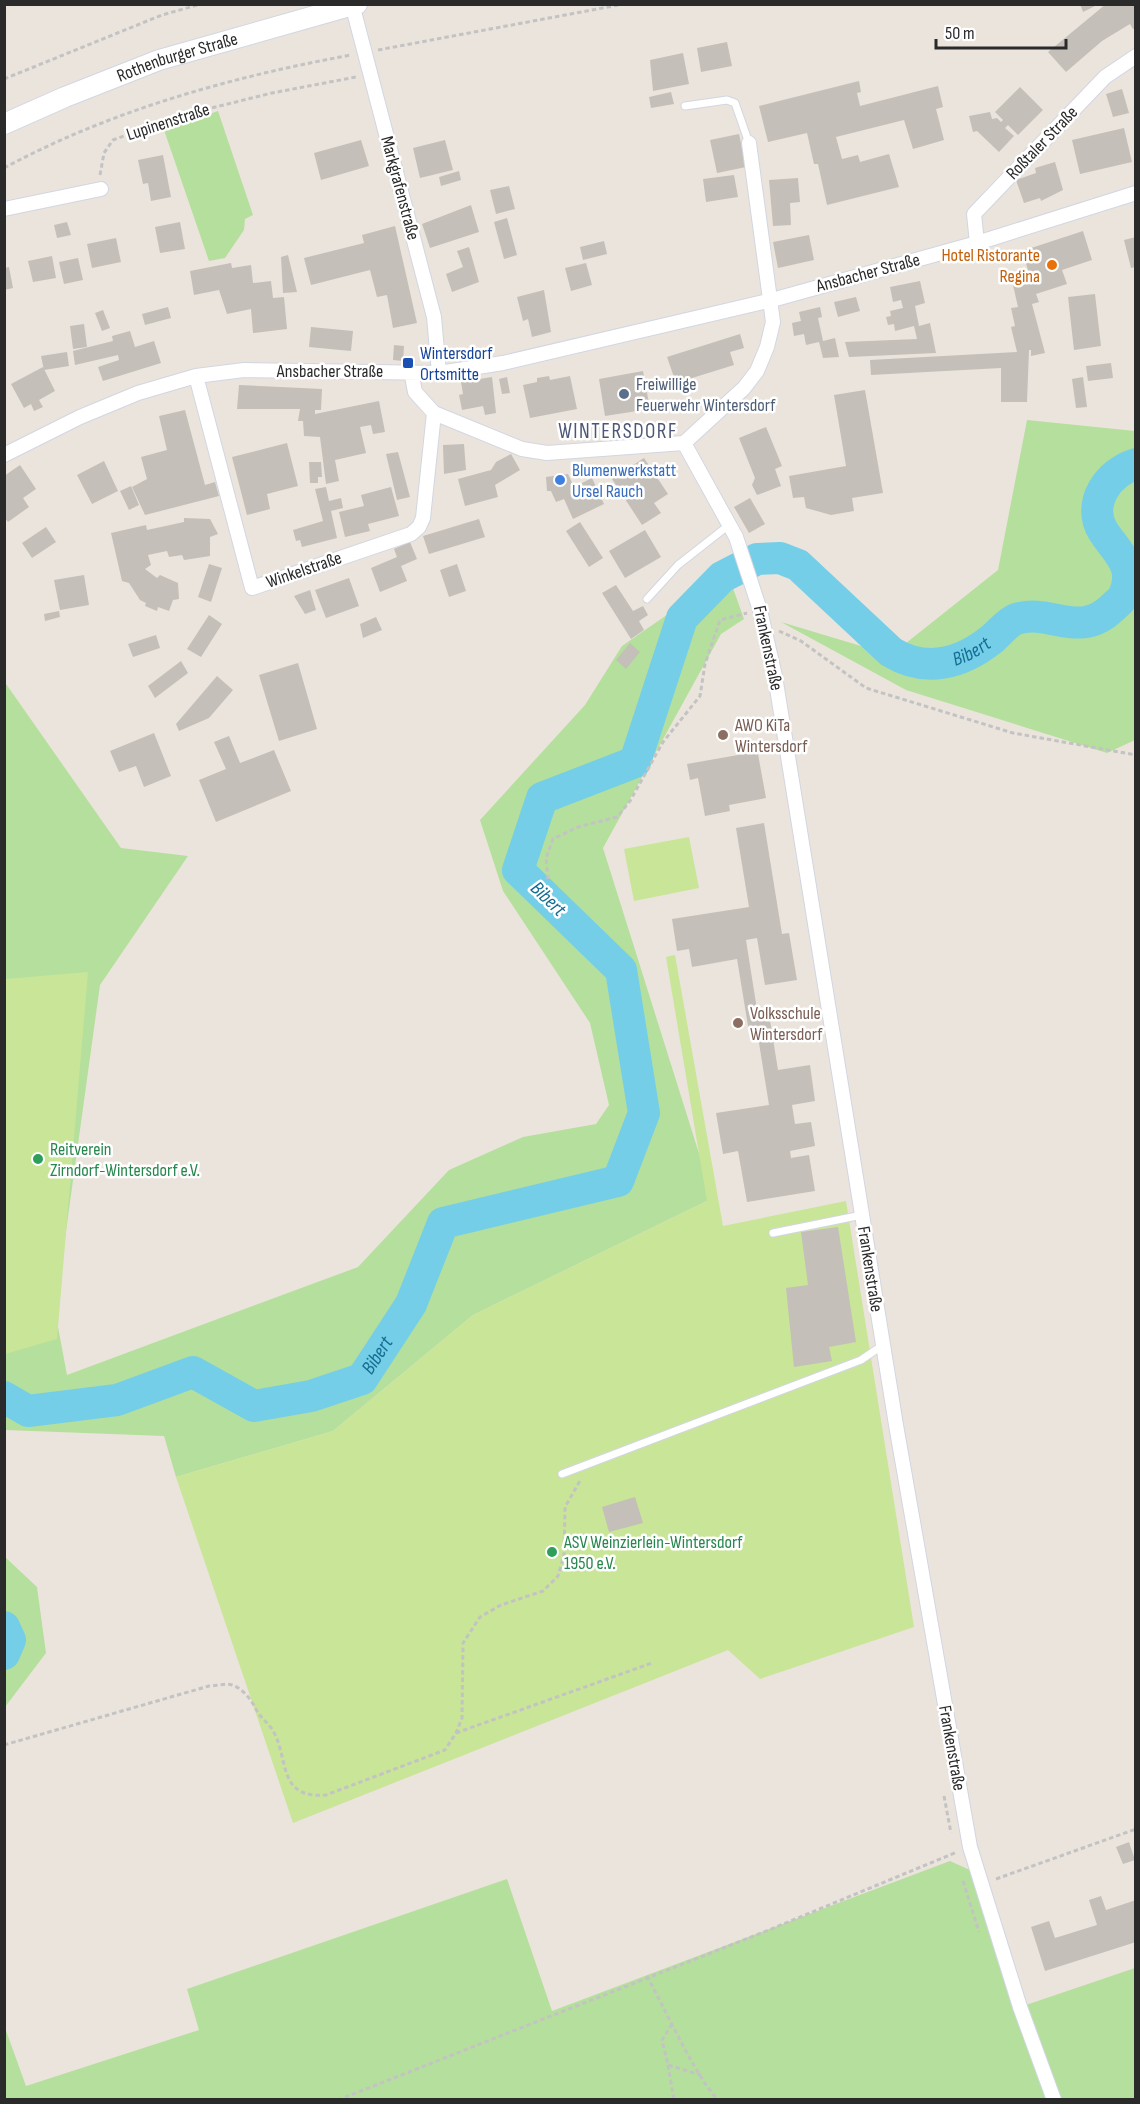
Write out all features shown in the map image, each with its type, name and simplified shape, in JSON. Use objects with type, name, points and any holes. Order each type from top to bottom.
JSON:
[{"type":"main road","name":"Rothenburger Straße","points":[[4,124],[64,97],[159,60],[353,5]]},
{"type":"street","name":"Markgrafenstraße","points":[[353,5],[434,317],[440,373]]},
{"type":"street","name":"Roßtaler Straße","points":[[977,243],[974,214],[1105,76],[1136,56]]},
{"type":"street","points":[[411,371],[415,392],[434,413],[522,449],[547,453],[684,443],[744,388],[757,371],[767,347],[773,322],[772,300],[749,143]]},
{"type":"street","points":[[4,209],[101,189]]},
{"type":"street","name":"Ansbacher Straße","points":[[4,455],[80,417],[138,393],[196,376],[244,370],[440,373],[503,363],[772,300],[977,243],[1136,193]]},
{"type":"street","name":"Winkelstraße","points":[[196,376],[252,588],[411,534],[419,527],[423,518],[434,413]]},
{"type":"street","name":"Frankenstraße","points":[[684,443],[733,531],[764,624],[779,700],[883,1345],[970,1847],[1020,2007],[1054,2100]]},
{"type":"lane","points":[[685,106],[727,100],[735,103],[749,143]]},
{"type":"lane","points":[[647,599],[678,565],[733,531]]},
{"type":"lane","points":[[773,1233],[862,1215]]},
{"type":"lane","points":[[562,1474],[861,1360],[883,1345]]},
{"type":"path","points":[[4,79],[162,15],[201,4]]},
{"type":"path","points":[[4,168],[56,140],[188,92],[276,69],[624,4]]},
{"type":"path","name":"Lupinenstraße","points":[[101,189],[104,153],[112,140],[175,117],[272,93],[370,74]]},
{"type":"path","points":[[548,879],[546,858],[553,839],[578,827],[617,817],[630,801],[663,742],[700,696],[705,664],[720,620],[759,604]]},
{"type":"path","points":[[764,624],[801,641],[866,688],[1013,733],[1136,755]]},
{"type":"path","points":[[4,1745],[209,1686],[232,1685],[249,1697],[261,1719],[272,1729],[285,1771],[295,1788],[309,1796],[326,1795],[445,1750],[462,1718],[463,1644],[480,1617],[501,1605],[543,1591],[558,1576],[564,1555],[565,1507],[592,1462]]},
{"type":"path","points":[[456,1733],[652,1664]]},
{"type":"path","points":[[980,1884],[1136,1829]]},
{"type":"path","points":[[338,2100],[970,1847]]},
{"type":"path","points":[[647,1976],[713,2097],[719,2100]]},
{"type":"path","points":[[672,2024],[662,2040],[674,2100]]},
{"type":"path","points":[[668,2065],[701,2076]]},
{"type":"green space","points":[[218,111],[253,215],[245,219],[244,230],[225,258],[209,261],[164,130]]},
{"type":"green space","points":[[1027,420],[1135,431],[1135,740],[1107,753],[906,690],[781,622],[891,655],[998,570]]},
{"type":"green space","points":[[724,563],[744,619],[721,634],[603,848],[713,1198],[473,1315],[333,1431],[176,1477],[164,1436],[5,1430],[4,681],[121,848],[188,856],[100,985],[55,1311],[67,1375],[358,1267],[449,1170],[523,1137],[596,1124],[609,1105],[590,1023],[503,891],[480,820],[585,705],[622,646],[674,610]]},
{"type":"green space","points":[[689,837],[699,888],[634,901],[624,849]]},
{"type":"green space","name":"ASV Weinzierlein-Wintersdorf 1950 e.V.","points":[[675,955],[723,1226],[846,1201],[914,1627],[760,1679],[728,1650],[293,1823],[176,1477],[333,1431],[473,1315],[707,1201],[666,957]]},
{"type":"green space","name":"Reitverein Zirndorf-Wintersdorf e.V.","points":[[88,972],[57,1339],[5,1354],[5,979]]},
{"type":"green space","points":[[4,1556],[37,1587],[46,1653],[5,1707]]},
{"type":"green space","points":[[950,1861],[983,1876],[1023,2006],[1135,1968],[1135,2099],[5,2099],[4,2025],[26,2086],[199,2030],[187,1989],[507,1879],[552,2011]]},
{"type":"building","points":[[1080,4],[1099,4],[1083,12]]},
{"type":"building","points":[[1106,4],[1136,4],[1136,28],[1133,29],[1130,24],[1102,41],[1066,72],[1048,52]]},
{"type":"building","points":[[727,42],[732,66],[701,72],[697,48]]},
{"type":"building","points":[[683,53],[689,84],[653,91],[650,60]]},
{"type":"building","points":[[859,81],[861,92],[857,93],[860,106],[938,86],[943,107],[936,109],[944,140],[913,149],[904,120],[836,137],[842,159],[858,155],[860,162],[889,154],[899,187],[827,205],[818,164],[814,164],[807,133],[768,142],[759,106]]},
{"type":"building","points":[[1020,87],[1043,110],[1018,135],[1008,125],[1005,128],[1014,136],[999,152],[977,131],[973,132],[969,116],[990,112],[992,119],[997,118],[1001,122],[1003,120],[995,112]]},
{"type":"building","points":[[1122,89],[1129,113],[1113,117],[1106,94]]},
{"type":"building","points":[[671,92],[674,104],[651,108],[649,97]]},
{"type":"building","points":[[1124,128],[1132,162],[1080,174],[1072,140]]},
{"type":"building","points":[[739,134],[746,167],[717,173],[710,140]]},
{"type":"building","points":[[361,140],[369,166],[321,180],[314,153]]},
{"type":"building","points":[[445,140],[453,170],[420,178],[413,148]]},
{"type":"building","points":[[163,155],[171,197],[151,201],[148,183],[143,184],[138,160]]},
{"type":"building","points":[[1055,162],[1063,190],[1041,201],[1040,198],[1024,203],[1016,180],[1036,173],[1035,168]]},
{"type":"building","points":[[459,171],[461,180],[441,186],[439,177]]},
{"type":"building","points":[[734,175],[738,197],[706,202],[703,179]]},
{"type":"building","points":[[798,178],[800,202],[790,203],[791,225],[773,226],[769,180]]},
{"type":"building","points":[[509,186],[515,209],[496,214],[490,190]]},
{"type":"building","points":[[471,205],[479,232],[430,248],[422,224]]},
{"type":"building","points":[[507,218],[517,255],[504,259],[494,222]]},
{"type":"building","points":[[67,222],[71,235],[57,238],[54,225]]},
{"type":"building","points":[[180,222],[185,249],[160,253],[155,227]]},
{"type":"building","points":[[395,226],[417,323],[393,328],[387,295],[377,297],[370,270],[311,285],[304,258],[364,243],[362,235]]},
{"type":"building","points":[[1083,231],[1092,260],[1062,270],[1067,284],[1036,294],[1039,302],[1032,304],[1045,353],[1031,356],[1031,350],[1029,350],[1027,402],[1001,402],[1001,368],[871,375],[870,360],[1017,352],[1011,327],[1015,326],[1011,308],[1018,307],[1013,285],[1026,282],[1023,275],[1029,273],[1022,251]]},
{"type":"building","points":[[809,235],[814,260],[778,268],[773,242]]},
{"type":"building","points":[[1136,237],[1136,267],[1131,268],[1124,240]]},
{"type":"building","points":[[116,238],[121,262],[92,268],[87,244]]},
{"type":"building","points":[[604,241],[607,254],[583,260],[580,247]]},
{"type":"building","points":[[469,247],[479,282],[452,292],[446,274],[463,267],[457,251]]},
{"type":"building","points":[[288,255],[297,292],[283,293],[281,257]]},
{"type":"building","points":[[52,256],[56,278],[33,282],[28,261]]},
{"type":"building","points":[[78,258],[83,280],[64,284],[59,262]]},
{"type":"building","points":[[231,263],[232,268],[251,265],[253,283],[271,281],[273,298],[284,297],[287,329],[253,333],[251,309],[227,314],[219,290],[194,295],[190,271]]},
{"type":"building","points":[[586,263],[592,285],[571,291],[565,268]]},
{"type":"building","points":[[9,267],[13,288],[4,290],[4,268]]},
{"type":"building","points":[[920,281],[925,303],[915,306],[919,326],[930,323],[936,353],[849,357],[845,342],[917,339],[914,326],[895,331],[894,324],[888,325],[886,317],[891,316],[890,311],[903,308],[901,300],[893,302],[890,287]]},
{"type":"building","points":[[544,290],[551,332],[532,337],[528,319],[523,321],[517,297]]},
{"type":"building","points":[[1095,294],[1101,346],[1074,350],[1068,297]]},
{"type":"building","points":[[856,297],[860,311],[838,317],[834,302]]},
{"type":"building","points":[[168,307],[171,318],[145,325],[142,314]]},
{"type":"building","points":[[820,307],[822,317],[818,318],[823,341],[835,338],[839,357],[823,358],[819,342],[806,345],[804,334],[794,336],[792,323],[801,321],[799,312]]},
{"type":"building","points":[[103,310],[110,328],[102,331],[95,313]]},
{"type":"building","points":[[84,324],[87,347],[73,349],[70,326]]},
{"type":"building","points":[[311,327],[353,331],[351,351],[309,347]]},
{"type":"building","points":[[130,331],[135,347],[154,341],[161,363],[103,381],[98,367],[119,360],[118,355],[75,365],[73,351],[113,341],[112,336]]},
{"type":"building","points":[[740,334],[744,348],[730,352],[734,365],[676,383],[667,357]]},
{"type":"building","points":[[394,345],[404,346],[403,361],[393,360]]},
{"type":"building","points":[[67,352],[69,366],[44,370],[41,356]]},
{"type":"building","points":[[1111,363],[1113,378],[1088,381],[1086,366]]},
{"type":"building","points":[[43,367],[55,391],[39,400],[43,407],[34,411],[31,404],[24,408],[11,384]]},
{"type":"building","name":"Freiwillige Feuerwehr Wintersdorf","points":[[643,371],[650,409],[605,416],[599,379]]},
{"type":"building","points":[[549,376],[550,380],[570,376],[577,409],[530,418],[523,385],[537,382],[537,378]]},
{"type":"building","points":[[492,377],[496,413],[485,415],[483,406],[462,410],[459,395],[463,394],[461,382]]},
{"type":"building","points":[[507,377],[510,393],[502,394],[499,379]]},
{"type":"building","points":[[1083,377],[1087,407],[1076,408],[1072,379]]},
{"type":"building","points":[[239,385],[322,389],[321,410],[315,410],[315,414],[379,401],[385,432],[373,434],[371,425],[360,427],[366,453],[335,460],[339,481],[326,484],[320,437],[304,436],[303,421],[298,421],[300,409],[237,409]]},
{"type":"building","points":[[865,390],[883,493],[852,498],[854,511],[831,515],[806,508],[804,497],[793,498],[789,476],[846,466],[834,395]]},
{"type":"building","points":[[185,410],[205,485],[215,482],[219,496],[145,515],[132,487],[147,479],[141,457],[167,450],[159,416]]},
{"type":"building","points":[[766,427],[782,466],[775,469],[781,486],[757,495],[752,485],[755,478],[739,438]]},
{"type":"building","points":[[287,443],[298,486],[267,494],[270,509],[247,515],[232,457]]},
{"type":"building","points":[[464,444],[466,470],[444,474],[443,445]]},
{"type":"building","points":[[398,452],[410,497],[397,500],[386,454]]},
{"type":"building","points":[[511,454],[520,470],[495,485],[498,497],[465,506],[458,479],[491,470],[496,462]]},
{"type":"building","points":[[644,458],[668,494],[654,503],[661,513],[642,525],[612,479]]},
{"type":"building","points":[[104,461],[118,491],[92,504],[77,475]]},
{"type":"building","points":[[309,462],[321,462],[322,477],[318,477],[318,483],[310,483]]},
{"type":"building","points":[[20,465],[36,489],[23,498],[29,507],[8,522],[4,517],[4,476]]},
{"type":"building","points":[[568,474],[574,487],[592,478],[604,504],[573,519],[564,499],[556,502],[551,491],[547,491],[546,477]]},
{"type":"building","points":[[131,486],[139,505],[129,510],[120,491]]},
{"type":"building","points":[[326,487],[329,501],[341,498],[343,508],[331,511],[337,538],[302,547],[300,540],[296,541],[293,530],[323,521],[315,489]]},
{"type":"building","points":[[391,487],[399,516],[368,524],[370,531],[345,537],[339,512],[364,506],[361,495]]},
{"type":"building","points":[[750,498],[765,524],[749,533],[734,507]]},
{"type":"building","points":[[184,518],[210,519],[218,534],[210,537],[210,556],[184,560],[182,555],[169,557],[167,551],[148,555],[151,565],[145,569],[157,578],[160,575],[178,583],[179,599],[173,600],[169,611],[158,607],[157,611],[145,606],[146,603],[140,600],[129,583],[122,581],[111,533],[146,525],[147,530],[184,522]]},
{"type":"building","points":[[479,519],[485,537],[429,554],[423,536]]},
{"type":"building","points":[[580,522],[603,558],[589,567],[566,531]]},
{"type":"building","points":[[46,527],[56,542],[32,558],[22,543]]},
{"type":"building","points":[[645,530],[661,557],[625,578],[609,551]]},
{"type":"building","points":[[410,542],[417,559],[401,566],[407,581],[380,592],[371,568],[397,557],[394,549]]},
{"type":"building","points":[[209,564],[222,568],[211,602],[198,597]]},
{"type":"building","points":[[457,564],[466,591],[449,597],[440,570]]},
{"type":"building","points":[[84,575],[89,605],[60,610],[54,580]]},
{"type":"building","points":[[349,578],[359,606],[326,618],[315,590]]},
{"type":"building","points":[[616,585],[633,611],[643,606],[648,615],[639,621],[644,630],[631,639],[602,593]]},
{"type":"building","points":[[310,590],[316,610],[305,614],[294,596]]},
{"type":"building","points":[[59,611],[60,617],[45,621],[44,614]]},
{"type":"building","points":[[209,615],[222,624],[201,657],[187,649]]},
{"type":"building","points":[[376,617],[382,630],[363,638],[360,624]]},
{"type":"building","points":[[156,635],[160,648],[133,657],[128,644]]},
{"type":"building","points":[[630,643],[640,652],[626,669],[616,660]]},
{"type":"building","points":[[181,661],[188,673],[155,698],[148,686]]},
{"type":"building","points":[[298,663],[317,729],[279,741],[259,675]]},
{"type":"building","points":[[217,676],[233,690],[209,718],[179,731],[176,724]]},
{"type":"building","points":[[154,733],[171,776],[144,787],[136,766],[119,772],[110,751]]},
{"type":"building","points":[[229,736],[240,763],[274,750],[291,791],[216,822],[199,780],[226,769],[214,742]]},
{"type":"building","points":[[756,743],[766,798],[729,805],[730,811],[705,816],[698,778],[690,780],[687,764],[738,755],[736,747]]},
{"type":"building","points":[[764,823],[782,934],[789,933],[797,980],[765,985],[757,938],[746,940],[758,1016],[769,1014],[778,1070],[810,1065],[815,1101],[792,1105],[795,1124],[811,1122],[815,1146],[790,1151],[791,1158],[809,1155],[815,1191],[747,1202],[738,1151],[723,1154],[716,1113],[769,1105],[758,1037],[750,1038],[737,959],[692,967],[689,949],[677,951],[672,919],[749,907],[736,828]]},
{"type":"building","points":[[838,1227],[856,1342],[829,1347],[832,1361],[794,1367],[786,1288],[808,1285],[801,1232]]},
{"type":"building","points":[[635,1497],[643,1523],[609,1532],[602,1507]]},
{"type":"building","points":[[1129,1842],[1135,1860],[1123,1864],[1116,1847]]},
{"type":"building","points":[[1101,1896],[1106,1910],[1136,1900],[1136,1942],[1045,1971],[1031,1927],[1049,1921],[1055,1938],[1097,1925],[1089,1900]]},
{"type":"waterway","name":"Bibert","points":[[4,1397],[28,1411],[117,1400],[193,1372],[254,1406],[311,1396],[362,1379],[411,1304],[443,1223],[618,1181],[644,1113],[621,970],[518,870],[542,798],[635,762],[682,618],[722,577],[757,559],[780,558],[798,565],[891,652],[917,662],[943,663],[968,655],[1016,619],[1041,617],[1076,623],[1088,622],[1100,617],[1123,597],[1128,576],[1124,560],[1103,531],[1098,520],[1099,500],[1109,481],[1126,468],[1136,464]]},
{"type":"waterway","name":"Bibert","points":[[4,1627],[10,1640],[4,1654]]},
{"type":"place","name":"Hotel Ristorante Regina","points":[[1052,265]]},
{"type":"place","name":"Wintersdorf Ortsmitte","points":[[408,363]]},
{"type":"place","name":"Freiwillige Feuerwehr Wintersdorf","points":[[624,394]]},
{"type":"place","name":"Blumenwerkstatt Ursel Rauch","points":[[560,480]]},
{"type":"place","name":"AWO KiTa Wintersdorf","points":[[723,735]]},
{"type":"place","name":"Volksschule Wintersdorf","points":[[738,1023]]},
{"type":"place","name":"Reitverein Zirndorf-Wintersdorf e.V.","points":[[38,1159]]},
{"type":"place","name":"ASV Weinzierlein-Wintersdorf 1950 e.V.","points":[[552,1552]]},
{"type":"district","name":"WINTERSDORF","points":[[618,431]]}]
